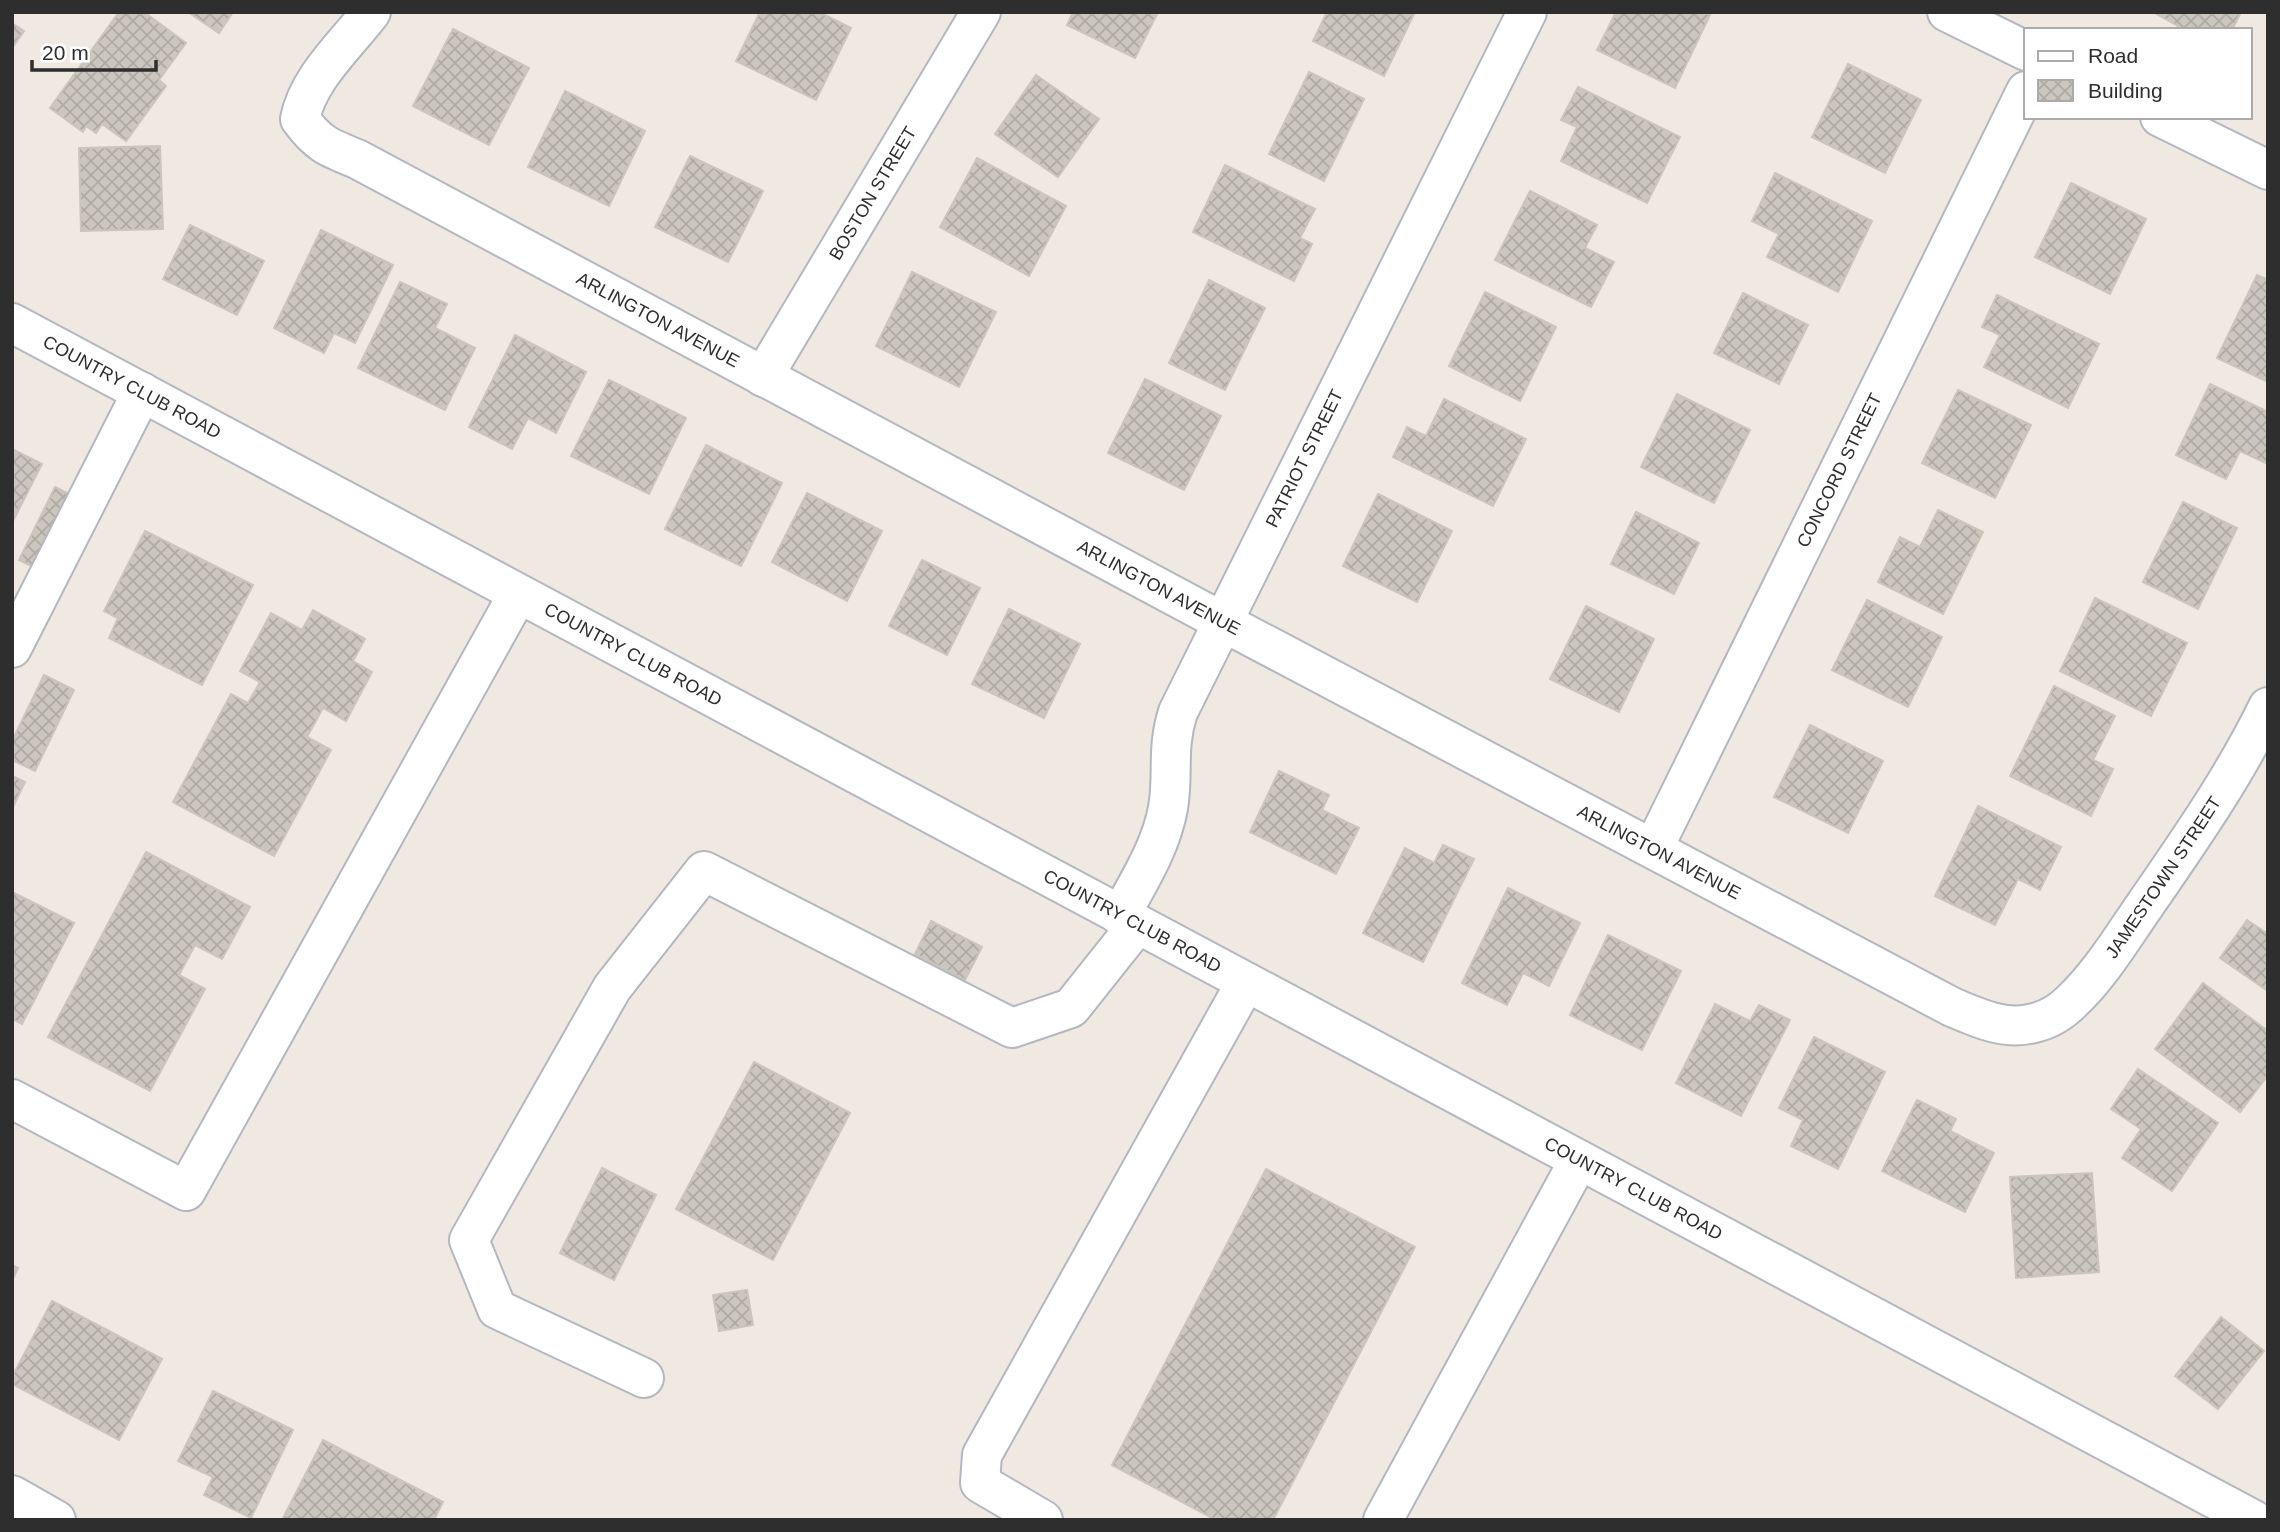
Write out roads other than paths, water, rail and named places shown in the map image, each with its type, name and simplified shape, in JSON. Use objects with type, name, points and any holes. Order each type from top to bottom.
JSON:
[{"type":"street","name":"ARLINGTON AVENUE","points":[[371,12],[312,86],[303,104],[300,119],[314,138],[327,148],[357,159],[1223,622],[1952,1007],[1985,1021],[2008,1025],[2033,1024]]},
{"type":"street","name":"BOSTON STREET","points":[[763,377],[981,12]]},
{"type":"street","name":"PATRIOT STREET","points":[[644,1378],[497,1309],[468,1240],[612,988],[704,871],[1012,1028],[1070,1008],[1128,920],[1164,827],[1169,804],[1171,734],[1178,712],[1527,12]]},
{"type":"street","points":[[1947,12],[2024,50]]},
{"type":"street","name":"CONCORD STREET","points":[[1653,849],[2024,95]]},
{"type":"street","points":[[2164,119],[2268,170]]},
{"type":"street","name":"COUNTRY CLUB ROAD","points":[[12,323],[2254,1520]]},
{"type":"street","points":[[12,648],[142,392]]},
{"type":"street","points":[[12,1099],[186,1191],[518,594]]},
{"type":"street","name":"JAMESTOWN STREET","points":[[2033,1024],[2053,1015],[2071,1002],[2105,963],[2199,827],[2268,707]]},
{"type":"street","points":[[1043,1520],[979,1483],[982,1455],[1246,982]]},
{"type":"street","points":[[1383,1520],[1579,1160]]},
{"type":"street","points":[[12,1495],[56,1520]]}]
